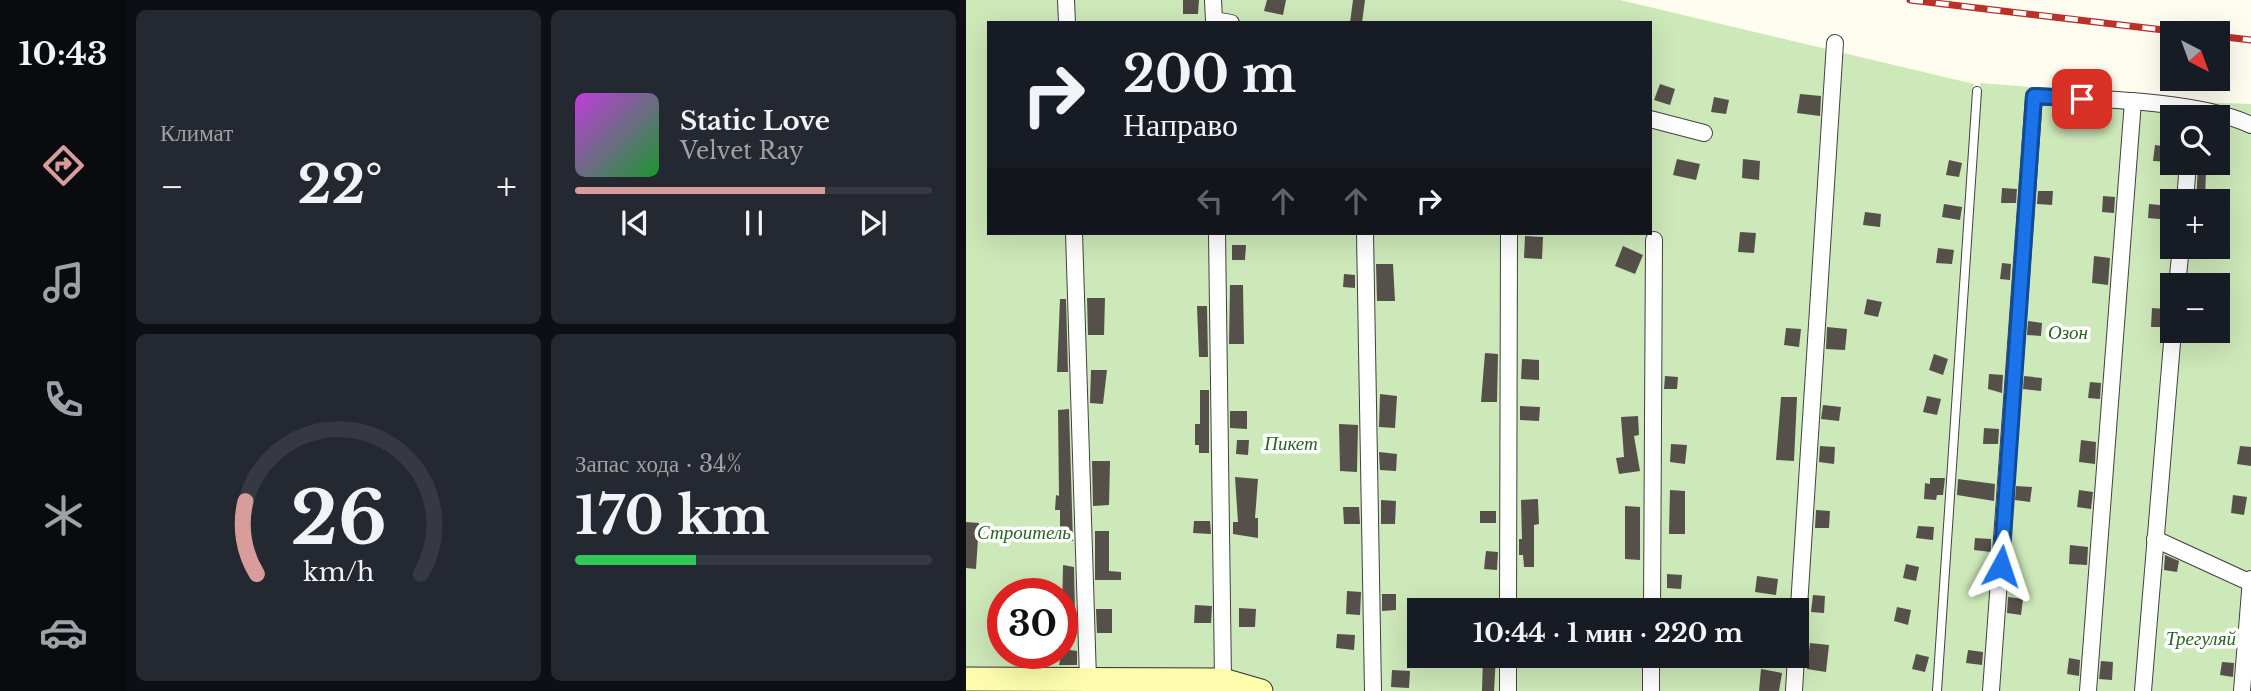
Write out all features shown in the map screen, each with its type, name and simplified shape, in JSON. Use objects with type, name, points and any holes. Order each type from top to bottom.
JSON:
[{"type":"street","points":[[1066,0],[1067,21]]},
{"type":"street","points":[[1213,0],[1214,21]]},
{"type":"street","points":[[1800,598],[1835,43]]},
{"type":"street","points":[[1991,691],[2034,96],[2133,102],[2160,107]]},
{"type":"street","points":[[2088,691],[2133,102]]},
{"type":"street","points":[[1652,120],[1704,133]]},
{"type":"street","points":[[2230,121],[2251,125]]},
{"type":"street","points":[[1074,235],[1088,679]]},
{"type":"street","points":[[1217,235],[1223,680]]},
{"type":"street","points":[[1365,235],[1373,691]]},
{"type":"street","points":[[1508,598],[1509,235]]},
{"type":"street","points":[[1652,598],[1654,240]]},
{"type":"street","points":[[2143,691],[2173,343]]},
{"type":"street","points":[[2155,540],[2251,582],[2242,691]]},
{"type":"street","points":[[1508,668],[1508,691]]},
{"type":"street","points":[[1651,668],[1651,691]]},
{"type":"street","points":[[1794,691],[1795,668]]},
{"type":"street","points":[[966,679],[1223,680],[1261,691]]},
{"type":"lane","points":[[1937,691],[1977,91]]},
{"type":"green space","name":"Пикет","points":[[966,0],[1620,0],[1974,84],[1934,691],[1275,691],[1250,681],[1087,685],[1088,691],[966,691]]},
{"type":"green space","name":"Озон","points":[[1980,83],[2191,100],[2191,105],[2160,105],[2160,175],[2185,175],[2184,189],[2160,189],[2160,259],[2177,259],[2174,273],[2160,273],[2160,343],[2171,343],[2141,691],[1939,691]]},
{"type":"green space","name":"Трегуляй","points":[[2195,102],[2251,104],[2251,691],[2147,691],[2175,343],[2230,343],[2230,273],[2181,273],[2182,259],[2230,259],[2230,189],[2187,189],[2189,175],[2230,175],[2230,105],[2195,105]]},
{"type":"building","points":[[1183,0],[1199,0],[1198,14],[1183,14]]},
{"type":"building","points":[[1267,0],[1286,0],[1283,15],[1264,11]]},
{"type":"building","points":[[1353,0],[1365,0],[1362,21],[1350,21]]},
{"type":"building","points":[[1660,84],[1675,89],[1670,105],[1654,100]]},
{"type":"building","points":[[1800,94],[1821,96],[1820,116],[1797,113]]},
{"type":"building","points":[[1714,97],[1729,100],[1726,114],[1711,112]]},
{"type":"building","points":[[2155,145],[2160,146],[2160,161],[2153,161]]},
{"type":"building","points":[[1677,159],[1700,164],[1696,180],[1673,175]]},
{"type":"building","points":[[1743,159],[1760,161],[1759,180],[1742,178]]},
{"type":"building","points":[[1949,160],[1962,163],[1959,177],[1946,175]]},
{"type":"building","points":[[2198,175],[2206,175],[2205,189],[2197,189]]},
{"type":"building","points":[[2002,188],[2017,189],[2016,203],[2001,203]]},
{"type":"building","points":[[2038,191],[2053,191],[2052,205],[2037,204]]},
{"type":"building","points":[[2103,196],[2115,197],[2114,213],[2102,212]]},
{"type":"building","points":[[1944,204],[1962,207],[1960,220],[1942,217]]},
{"type":"building","points":[[2149,204],[2160,205],[2160,219],[2148,218]]},
{"type":"building","points":[[1865,212],[1881,214],[1880,227],[1863,225]]},
{"type":"building","points":[[1740,232],[1756,233],[1754,253],[1738,252]]},
{"type":"building","points":[[1525,236],[1543,237],[1542,259],[1524,258]]},
{"type":"building","points":[[1232,245],[1246,245],[1245,260],[1232,260]]},
{"type":"building","points":[[1623,246],[1643,255],[1635,274],[1615,266]]},
{"type":"building","points":[[1938,248],[1954,250],[1952,264],[1936,263]]},
{"type":"building","points":[[2094,256],[2110,258],[2108,285],[2092,283]]},
{"type":"building","points":[[2002,263],[2011,264],[2010,280],[2000,279]]},
{"type":"building","points":[[1376,264],[1393,264],[1395,301],[1377,301]]},
{"type":"building","points":[[1344,274],[1355,275],[1355,288],[1343,287]]},
{"type":"building","points":[[1230,285],[1243,285],[1244,344],[1229,344]]},
{"type":"building","points":[[1087,298],[1105,298],[1104,335],[1088,335]]},
{"type":"building","points":[[1060,299],[1066,299],[1068,372],[1057,372]]},
{"type":"building","points":[[1867,299],[1882,302],[1878,317],[1864,314]]},
{"type":"building","points":[[1197,306],[1207,306],[1208,357],[1199,357]]},
{"type":"building","points":[[2152,308],[2160,309],[2160,327],[2151,327]]},
{"type":"building","points":[[2028,321],[2042,323],[2041,336],[2027,335]]},
{"type":"building","points":[[1827,327],[1847,329],[1845,350],[1826,349]]},
{"type":"building","points":[[1786,328],[1801,329],[1799,347],[1784,345]]},
{"type":"building","points":[[1485,353],[1498,354],[1497,402],[1481,402]]},
{"type":"building","points":[[1934,354],[1948,359],[1943,375],[1929,370]]},
{"type":"building","points":[[1522,359],[1539,360],[1539,380],[1521,379]]},
{"type":"building","points":[[1091,370],[1107,370],[1103,404],[1090,403]]},
{"type":"building","points":[[1989,374],[2003,375],[2002,393],[1988,389]]},
{"type":"building","points":[[1665,376],[1678,377],[1677,389],[1664,389]]},
{"type":"building","points":[[2024,376],[2042,378],[2041,391],[2023,389]]},
{"type":"building","points":[[2090,382],[2101,383],[2100,399],[2088,398]]},
{"type":"building","points":[[1200,390],[1209,390],[1209,453],[1199,453],[1199,445],[1195,445],[1195,424],[1200,424]]},
{"type":"building","points":[[1380,394],[1397,396],[1395,428],[1379,427]]},
{"type":"building","points":[[1927,396],[1941,399],[1937,415],[1923,412]]},
{"type":"building","points":[[1781,397],[1797,397],[1794,461],[1776,460]]},
{"type":"building","points":[[1823,405],[1841,407],[1839,421],[1821,419]]},
{"type":"building","points":[[1520,406],[1540,407],[1539,421],[1520,420]]},
{"type":"building","points":[[1069,409],[1073,541],[1060,541],[1060,510],[1055,510],[1056,495],[1059,496],[1058,410]]},
{"type":"building","points":[[1230,411],[1247,411],[1247,429],[1230,428]]},
{"type":"building","points":[[1638,416],[1639,435],[1634,436],[1640,471],[1619,474],[1616,458],[1624,457],[1621,417]]},
{"type":"building","points":[[1339,424],[1358,425],[1357,472],[1340,471]]},
{"type":"building","points":[[1984,428],[1999,429],[1998,444],[1983,444]]},
{"type":"building","points":[[1237,440],[1249,440],[1248,455],[1236,454]]},
{"type":"building","points":[[2081,440],[2096,442],[2095,464],[2079,462]]},
{"type":"building","points":[[1671,444],[1687,445],[1685,464],[1670,462]]},
{"type":"building","points":[[1820,446],[1835,447],[1834,464],[1819,462]]},
{"type":"building","points":[[2240,446],[2251,447],[2251,466],[2237,464]]},
{"type":"building","points":[[1379,452],[1397,454],[1396,471],[1380,470]]},
{"type":"building","points":[[1092,461],[1110,461],[1109,505],[1093,506]]},
{"type":"building","points":[[1235,477],[1258,479],[1255,518],[1258,518],[1258,538],[1233,534],[1233,522],[1238,522]]},
{"type":"building","points":[[1930,478],[1945,478],[1943,495],[1937,495],[1936,500],[1924,499],[1925,483],[1930,484]]},
{"type":"building","points":[[1958,479],[1995,484],[1994,501],[1957,495]]},
{"type":"building","points":[[2016,486],[2032,487],[2030,502],[2015,500]]},
{"type":"building","points":[[1670,490],[1685,491],[1685,534],[1669,534]]},
{"type":"building","points":[[2079,490],[2093,492],[2091,509],[2077,507]]},
{"type":"building","points":[[2233,495],[2247,497],[2244,515],[2231,513]]},
{"type":"building","points":[[1538,499],[1539,524],[1534,525],[1534,567],[1524,567],[1523,555],[1519,555],[1519,539],[1522,539],[1521,500]]},
{"type":"building","points":[[1381,500],[1396,501],[1395,524],[1381,524]]},
{"type":"building","points":[[1625,506],[1640,507],[1640,560],[1625,559]]},
{"type":"building","points":[[1343,507],[1359,507],[1360,524],[1344,524]]},
{"type":"building","points":[[1816,510],[1830,511],[1829,528],[1815,528]]},
{"type":"building","points":[[1480,511],[1496,511],[1496,523],[1480,523]]},
{"type":"building","points":[[1194,521],[1210,521],[1211,534],[1193,533]]},
{"type":"building","points":[[966,522],[979,523],[976,569],[966,568]]},
{"type":"building","points":[[1918,526],[1934,527],[1933,540],[1916,538]]},
{"type":"building","points":[[1095,531],[1109,531],[1109,571],[1121,572],[1121,580],[1095,580]]},
{"type":"building","points":[[1975,538],[1991,539],[1991,552],[1974,550]]},
{"type":"building","points":[[2070,545],[2088,547],[2087,565],[2069,564]]},
{"type":"building","points":[[1486,551],[1498,552],[1497,570],[1484,569]]},
{"type":"building","points":[[2165,555],[2179,561],[2177,572],[2164,570]]},
{"type":"building","points":[[1906,564],[1919,567],[1916,581],[1903,578]]},
{"type":"building","points":[[1063,565],[1074,567],[1074,578],[1063,578]]},
{"type":"building","points":[[1667,574],[1682,575],[1681,589],[1667,588]]},
{"type":"building","points":[[1757,576],[1778,579],[1776,595],[1755,592]]},
{"type":"building","points":[[1347,591],[1361,592],[1360,615],[1346,614]]},
{"type":"building","points":[[1382,594],[1396,594],[1396,610],[1382,611]]},
{"type":"building","points":[[1813,595],[1825,596],[1824,613],[1811,612]]},
{"type":"building","points":[[2008,597],[2023,599],[2021,615],[2007,613]]},
{"type":"building","points":[[1195,605],[1212,606],[1211,623],[1194,623]]},
{"type":"building","points":[[1897,607],[1911,610],[1908,625],[1894,621]]},
{"type":"building","points":[[1239,608],[1256,609],[1255,627],[1239,627]]},
{"type":"building","points":[[1096,609],[1112,609],[1112,633],[1097,633]]},
{"type":"building","points":[[1337,634],[1355,635],[1354,650],[1336,648]]},
{"type":"building","points":[[1810,643],[1829,645],[1826,672],[1807,669]]},
{"type":"building","points":[[1968,650],[1983,652],[1982,665],[1966,663]]},
{"type":"building","points":[[1916,654],[1929,657],[1925,672],[1912,669]]},
{"type":"building","points":[[2069,658],[2080,660],[2079,676],[2067,674]]},
{"type":"building","points":[[2101,661],[2113,662],[2112,680],[2099,679]]},
{"type":"building","points":[[2222,662],[2234,663],[2233,677],[2220,675]]},
{"type":"building","points":[[1483,668],[1495,668],[1494,691],[1482,691]]},
{"type":"building","points":[[1761,669],[1782,673],[1779,691],[1759,691]]},
{"type":"building","points":[[1392,670],[1410,671],[1409,688],[1391,687]]},
{"type":"railway","points":[[1910,0],[2160,30]]},
{"type":"railway","points":[[2230,38],[2251,40]]},
{"type":"route","points":[[2001,566],[2034,96],[2082,99]]},
{"type":"park label","name":"Строитель","points":[[1024,532]]}]
